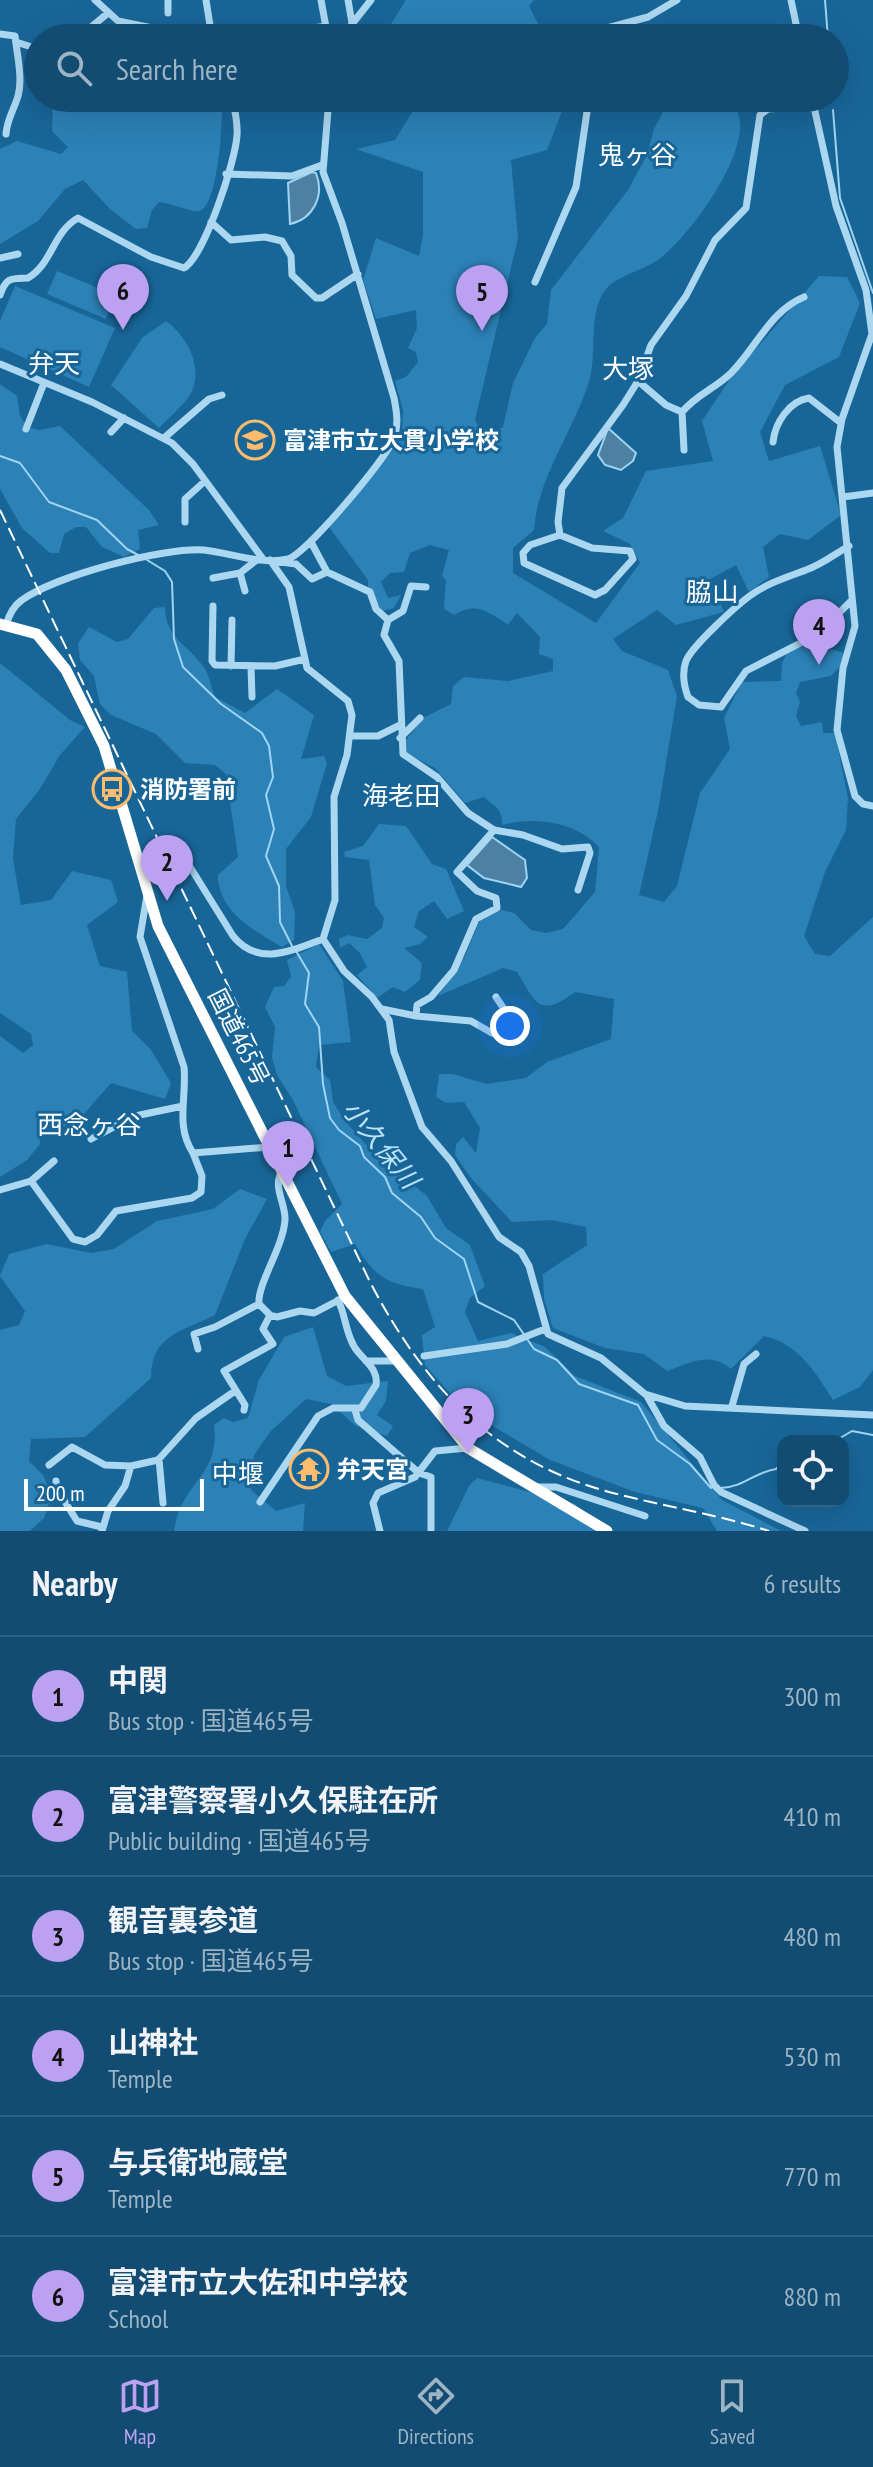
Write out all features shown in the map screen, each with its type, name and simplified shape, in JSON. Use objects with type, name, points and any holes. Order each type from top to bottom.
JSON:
[{"type":"highway","name":"国道465号","points":[[3,624],[37,634],[66,670],[104,746],[158,926],[282,1171],[342,1298],[468,1448],[607,1531]]},
{"type":"street","points":[[95,0],[108,13],[127,24]]},
{"type":"street","points":[[168,0],[168,13]]},
{"type":"street","points":[[206,0],[210,24]]},
{"type":"street","points":[[321,0],[326,24]]},
{"type":"street","points":[[348,0],[352,23]]},
{"type":"street","points":[[352,23],[371,0]]},
{"type":"street","points":[[622,24],[648,17],[677,0]]},
{"type":"street","points":[[791,0],[796,24]]},
{"type":"street","points":[[95,24],[108,13]]},
{"type":"street","points":[[0,34],[15,36],[16,42],[18,95],[7,119],[6,134]]},
{"type":"street","points":[[16,42],[24,45]]},
{"type":"street","points":[[0,295],[4,282],[10,278],[28,278],[45,265],[57,236],[78,218],[151,257],[184,268],[198,255],[211,222],[237,136],[234,112]]},
{"type":"street","points":[[213,578],[240,573],[266,559],[294,556],[311,542],[376,466],[397,431],[394,398],[322,165],[328,112]]},
{"type":"street","points":[[535,282],[576,187],[587,112]]},
{"type":"street","points":[[560,535],[558,522],[562,488],[638,381],[651,345],[686,296],[707,253],[723,229],[746,208],[763,112]]},
{"type":"street","points":[[815,112],[836,206],[866,290],[873,334],[841,423],[837,447],[855,626],[843,668],[837,730],[855,796],[863,804],[873,806]]},
{"type":"street","points":[[226,174],[292,176],[322,165]]},
{"type":"street","points":[[211,222],[231,240],[265,237],[282,241],[291,256],[292,275],[316,298],[322,298],[358,274]]},
{"type":"street","points":[[0,258],[18,254]]},
{"type":"street","points":[[684,450],[682,412],[694,397],[728,376],[758,343],[769,323],[804,297]]},
{"type":"street","points":[[0,364],[124,418],[164,438],[180,450],[289,587],[307,668],[348,701],[351,736],[334,797],[337,838],[335,900],[323,939]]},
{"type":"street","points":[[638,381],[666,405],[682,412]]},
{"type":"street","points":[[26,429],[44,383]]},
{"type":"street","points":[[164,438],[209,399],[222,395]]},
{"type":"street","points":[[773,442],[788,407],[801,399],[809,398],[841,423]]},
{"type":"street","points":[[111,432],[124,418]]},
{"type":"street","points":[[185,522],[185,499],[205,481]]},
{"type":"street","points":[[843,497],[873,493]]},
{"type":"street","points":[[560,535],[592,548],[630,551],[633,559],[605,590],[595,595],[524,563],[523,553],[530,545],[560,535]]},
{"type":"street","points":[[311,542],[327,572],[370,592],[376,609],[388,620]]},
{"type":"street","points":[[849,546],[808,569],[785,574],[775,584],[752,594],[726,618],[687,658],[684,670],[688,697],[699,705],[721,707],[746,671],[818,634],[852,600]]},
{"type":"street","points":[[3,624],[13,608],[48,585],[154,557],[204,550],[266,559],[283,565],[296,564],[312,579],[327,572]]},
{"type":"street","points":[[240,573],[245,591]]},
{"type":"street","points":[[426,587],[411,586],[400,614],[388,620],[384,635],[399,661],[403,754],[437,777],[468,813],[494,830],[523,835],[562,849],[588,847],[590,853],[578,890]]},
{"type":"street","points":[[213,606],[212,661],[215,665],[251,667],[305,659]]},
{"type":"street","points":[[231,666],[232,620]]},
{"type":"street","points":[[251,667],[252,697]]},
{"type":"street","points":[[400,738],[420,718]]},
{"type":"street","points":[[351,736],[378,736],[400,725]]},
{"type":"street","points":[[416,1016],[417,1005],[431,997],[454,970],[476,919],[499,905],[496,898],[477,891],[457,872],[494,830]]},
{"type":"street","points":[[142,877],[174,863],[187,862],[213,908],[241,947],[257,955],[269,956],[323,939]]},
{"type":"street","points":[[31,1181],[73,1239],[85,1242],[97,1235],[116,1211],[192,1198],[201,1192],[202,1176],[184,1140],[184,1067],[140,937],[147,895]]},
{"type":"street","points":[[323,939],[344,971],[389,1020],[394,1052],[422,1127],[451,1161],[499,1237],[521,1252],[529,1266],[545,1329],[552,1338],[601,1358],[645,1394],[664,1426],[700,1457],[714,1485],[721,1492],[805,1531]]},
{"type":"street","points":[[381,1008],[416,1016],[471,1021],[492,1033],[506,1036],[510,1018],[496,997]]},
{"type":"street","points":[[91,1139],[112,1125],[135,1116],[183,1106]]},
{"type":"street","points":[[193,1153],[269,1147]]},
{"type":"street","points":[[0,1190],[31,1181],[54,1161]]},
{"type":"street","points":[[198,1349],[194,1334],[259,1304],[283,1234],[286,1216],[279,1192],[282,1171]]},
{"type":"street","points":[[260,1502],[318,1416],[333,1408],[355,1410],[367,1404],[376,1385],[375,1373],[352,1343],[342,1298],[314,1313],[300,1311],[270,1315]]},
{"type":"street","points":[[259,1304],[270,1315]]},
{"type":"street","points":[[244,1410],[245,1405],[224,1371],[273,1344],[263,1329],[270,1315]]},
{"type":"street","points":[[424,1356],[507,1344],[545,1329]]},
{"type":"street","points":[[732,1406],[744,1364],[756,1354]]},
{"type":"street","points":[[366,1361],[395,1361]]},
{"type":"street","points":[[49,1465],[72,1447],[105,1465],[131,1466],[159,1459],[196,1418],[235,1391]]},
{"type":"street","points":[[645,1394],[685,1406],[732,1406],[770,1412],[811,1409],[837,1415],[873,1415]]},
{"type":"street","points":[[355,1410],[358,1420],[419,1473],[431,1477],[431,1531]]},
{"type":"street","points":[[380,1531],[374,1497],[419,1473],[435,1451],[468,1448]]},
{"type":"street","points":[[159,1459],[163,1503]]},
{"type":"street","points":[[56,1481],[57,1489],[77,1521],[102,1529],[125,1486],[131,1466]]},
{"type":"street","points":[[529,1487],[556,1487],[645,1516]]},
{"type":"shaded area","points":[[406,0],[534,0],[529,6],[538,24],[391,24]]},
{"type":"shaded area","points":[[53,112],[222,112],[212,193],[200,211],[159,202],[152,210],[147,228],[136,229],[111,210],[83,180],[65,189],[38,221],[0,244],[0,149],[17,141],[61,154],[68,147],[52,131]]},
{"type":"shaded area","points":[[412,112],[562,112],[547,150],[511,160],[518,238],[475,420],[484,437],[503,427],[513,383],[535,338],[547,324],[551,290],[628,190],[647,155],[663,112],[738,112],[739,137],[733,156],[699,216],[659,259],[617,280],[600,298],[590,378],[542,490],[534,530],[513,548],[513,573],[596,623],[640,563],[630,544],[603,531],[623,518],[646,471],[713,461],[702,421],[730,379],[819,276],[847,277],[860,303],[839,357],[785,385],[760,432],[769,461],[820,446],[841,515],[808,540],[780,534],[763,547],[769,577],[749,592],[736,565],[710,579],[724,612],[676,625],[657,610],[613,639],[622,651],[668,670],[677,696],[658,811],[639,895],[664,902],[677,886],[700,793],[730,749],[724,718],[742,682],[781,681],[782,663],[788,651],[804,646],[843,653],[841,665],[831,676],[800,682],[796,693],[800,702],[796,716],[801,726],[822,722],[823,733],[835,733],[848,798],[846,830],[825,872],[804,936],[815,954],[830,956],[873,917],[873,1370],[860,1387],[833,1400],[805,1360],[787,1345],[764,1336],[731,1369],[707,1360],[667,1371],[644,1354],[605,1348],[553,1328],[544,1299],[543,1274],[587,1245],[586,1227],[552,1220],[512,1222],[470,1177],[455,1155],[456,1144],[463,1137],[476,1153],[480,1128],[464,1102],[446,1103],[436,1097],[439,1074],[453,1074],[486,1084],[526,1078],[547,1062],[611,1039],[614,999],[575,992],[546,1006],[534,999],[517,972],[503,968],[438,996],[464,958],[481,918],[502,910],[514,913],[531,930],[546,933],[563,929],[595,892],[599,847],[579,832],[554,823],[528,821],[502,825],[500,812],[484,797],[465,803],[435,768],[407,754],[405,741],[423,718],[451,704],[453,686],[464,677],[508,681],[553,671],[553,659],[539,654],[540,637],[517,613],[508,625],[482,610],[469,609],[454,615],[444,609],[446,580],[442,576],[449,550],[430,545],[410,553],[404,572],[390,573],[381,582],[388,598],[401,595],[394,608],[382,611],[368,587],[368,580],[329,527],[402,432],[403,410],[395,381],[406,377],[418,362],[416,352],[408,348],[417,328],[416,310],[376,319],[363,280],[376,238],[419,256],[423,235],[423,172],[356,149],[395,140]]},
{"type":"shaded area","points":[[316,173],[318,198],[311,212],[290,224],[288,183]]},
{"type":"shaded area","points":[[57,271],[115,295],[106,319],[47,294]]},
{"type":"shaded area","points":[[15,286],[115,328],[89,387],[0,347],[0,321]]},
{"type":"shaded area","points":[[166,321],[187,344],[196,375],[190,395],[159,428],[111,385],[142,338]]},
{"type":"shaded area","points":[[0,384],[17,396],[20,416],[27,427],[39,430],[60,426],[149,510],[159,525],[138,530],[140,549],[124,557],[102,547],[86,527],[76,527],[64,534],[59,553],[50,553],[22,528],[0,489]]},
{"type":"shaded area","points":[[608,428],[636,453],[633,461],[621,470],[605,465],[598,455]]},
{"type":"shaded area","points":[[165,607],[169,626],[205,669],[215,697],[245,713],[277,689],[314,715],[301,759],[324,756],[327,763],[311,817],[286,849],[286,886],[295,912],[294,940],[282,947],[239,918],[224,899],[220,888],[218,875],[238,857],[226,774],[215,765],[185,763],[156,734],[111,715],[100,704],[94,676],[80,660],[78,643],[89,627],[117,642],[128,639],[154,608]]},
{"type":"shaded area","points":[[0,663],[70,720],[85,727],[60,755],[40,789],[16,819],[13,859],[21,905],[51,900],[72,871],[111,880],[118,902],[87,925],[100,966],[127,972],[132,1031],[151,1050],[171,1083],[165,1099],[111,1083],[75,1124],[39,1132],[40,1144],[27,1160],[0,1177],[0,1036],[23,1053],[33,1045],[31,1034],[0,1013]]},
{"type":"shaded area","points":[[379,824],[406,826],[432,864],[446,869],[464,911],[447,919],[434,901],[419,911],[414,927],[428,937],[420,944],[404,948],[422,963],[420,980],[405,992],[393,987],[377,998],[357,975],[367,967],[360,953],[349,943],[340,948],[339,939],[348,935],[367,939],[382,928],[384,918],[375,905],[369,860],[345,857],[344,852],[363,846]]},
{"type":"shaded area","points":[[492,837],[525,860],[527,878],[521,887],[484,878],[467,865]]},
{"type":"shaded area","points":[[319,944],[343,981],[351,1042],[319,1045],[316,1067],[330,1080],[333,1102],[345,1121],[371,1150],[427,1196],[446,1228],[470,1245],[485,1286],[470,1298],[465,1312],[478,1341],[511,1333],[545,1347],[575,1376],[641,1402],[722,1500],[781,1531],[717,1531],[703,1508],[635,1492],[550,1460],[464,1409],[425,1365],[422,1335],[435,1327],[423,1289],[382,1277],[368,1264],[355,1244],[331,1252],[320,1232],[325,1221],[342,1204],[293,1100],[277,1075],[272,1057],[275,1027],[265,1007],[274,987],[284,986],[291,977],[287,960]]},
{"type":"shaded area","points":[[240,1189],[267,1199],[245,1239],[215,1315],[180,1331],[162,1344],[152,1364],[151,1378],[85,1437],[31,1439],[29,1461],[43,1475],[52,1495],[44,1518],[30,1531],[0,1531],[0,1330],[19,1325],[25,1311],[0,1276],[9,1254],[47,1244],[91,1253],[114,1249],[157,1221],[213,1209]]},
{"type":"shaded area","points":[[313,1327],[327,1376],[346,1386],[388,1381],[386,1401],[377,1415],[393,1426],[387,1436],[356,1426],[331,1404],[306,1399],[271,1431],[254,1455],[251,1490],[276,1511],[305,1503],[303,1531],[174,1531],[184,1501],[211,1457],[214,1425],[224,1418],[233,1422],[248,1418],[259,1380],[284,1337]]},
{"type":"shaded area","points":[[477,1478],[575,1504],[602,1531],[447,1531],[469,1486]]},
{"type":"waterway","points":[[825,0],[827,24]]},
{"type":"waterway","points":[[833,112],[840,198],[873,293]]},
{"type":"waterway","name":"小久保川","points":[[0,456],[20,463],[49,502],[97,520],[127,549],[138,555]]},
{"type":"waterway","name":"小久保川","points":[[147,560],[165,571],[172,582],[174,639],[183,667],[221,704],[262,733],[269,746],[273,777],[266,795],[274,829],[266,856],[279,886],[280,922],[292,946]]},
{"type":"waterway","name":"小久保川","points":[[296,951],[309,973],[305,1004],[319,1027],[323,1084],[330,1118],[339,1130],[360,1146],[364,1157],[385,1177],[392,1193],[421,1217],[435,1238],[464,1259],[478,1302],[514,1320],[534,1349],[557,1360],[579,1384],[638,1405],[657,1440],[690,1464],[711,1488]]},
{"type":"waterway","name":"小久保川","points":[[845,1435],[852,1431],[873,1435]]},
{"type":"waterway","name":"小久保川","points":[[721,1488],[777,1468]]},
{"type":"railway","points":[[0,510],[370,1282],[414,1354],[466,1414],[496,1439],[530,1460],[567,1478],[609,1492],[769,1531]]},
{"type":"place","name":"富津市立大佐和中学校","points":[[123,330]]},
{"type":"place","name":"与兵衛地蔵堂","points":[[482,331]]},
{"type":"place","name":"富津市立大貫小学校","points":[[255,440]]},
{"type":"place","name":"山神社","points":[[819,665]]},
{"type":"place","name":"消防署前","points":[[112,789]]},
{"type":"place","name":"富津警察署小久保駐在所","points":[[167,901]]},
{"type":"place","name":"中関","points":[[288,1187]]},
{"type":"place","name":"観音裏参道","points":[[468,1454]]},
{"type":"place","name":"弁天宮","points":[[309,1469]]},
{"type":"district","name":"鬼ヶ谷","points":[[637,154]]},
{"type":"district","name":"弁天","points":[[54,363]]},
{"type":"district","name":"大塚","points":[[628,368]]},
{"type":"district","name":"脇山","points":[[712,591]]},
{"type":"district","name":"海老田","points":[[401,795]]},
{"type":"district","name":"西念ヶ谷","points":[[89,1124]]},
{"type":"district","name":"中堰","points":[[238,1473]]}]
